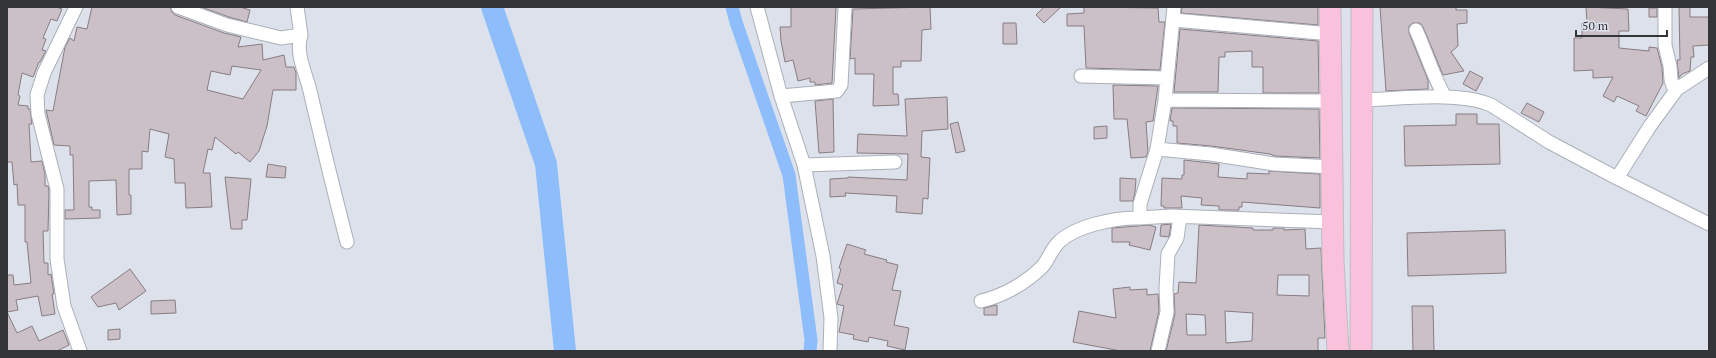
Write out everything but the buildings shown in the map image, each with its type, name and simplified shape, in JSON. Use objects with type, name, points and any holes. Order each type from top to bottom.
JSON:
[{"type":"main road","points":[[1330,7],[1333,222],[1338,351]]},
{"type":"main road","points":[[1361,351],[1360,261],[1362,7]]},
{"type":"main road","points":[[1331,80],[1362,90]]},
{"type":"main road","points":[[1334,261],[1360,261]]},
{"type":"street","points":[[76,7],[44,73],[37,95],[38,114],[57,189],[57,259],[64,306],[80,351]]},
{"type":"street","points":[[178,7],[227,25],[281,38],[301,35]]},
{"type":"street","points":[[297,7],[301,35],[299,42],[301,61],[348,242]]},
{"type":"street","points":[[757,7],[781,96],[804,165],[823,256],[831,318],[830,351]]},
{"type":"street","points":[[781,96],[837,91],[840,88],[845,7]]},
{"type":"street","points":[[1665,7],[1665,46],[1670,66],[1671,80],[1673,86],[1677,89]]},
{"type":"street","points":[[1140,218],[1142,196],[1156,149],[1165,100],[1174,13],[1253,26],[1331,34]]},
{"type":"street","points":[[1416,30],[1430,62],[1437,83],[1445,98]]},
{"type":"street","points":[[1620,172],[1650,126],[1677,89],[1709,68]]},
{"type":"street","points":[[1081,76],[1167,78]]},
{"type":"street","points":[[1362,90],[1482,101],[1491,105],[1549,142],[1620,172],[1709,224]]},
{"type":"street","points":[[1165,100],[1332,101]]},
{"type":"street","points":[[1156,149],[1210,154],[1274,164],[1333,167]]},
{"type":"street","points":[[804,165],[895,162]]},
{"type":"street","points":[[1158,351],[1167,312],[1166,288],[1168,254],[1177,238],[1180,217]]},
{"type":"street","points":[[981,301],[998,297],[1026,280],[1042,267],[1058,243],[1069,235],[1104,221],[1180,217],[1333,222]]},
{"type":"waterway","points":[[492,7],[546,164],[565,351]]},
{"type":"waterway","points":[[732,7],[789,175],[811,340],[810,351]]}]
